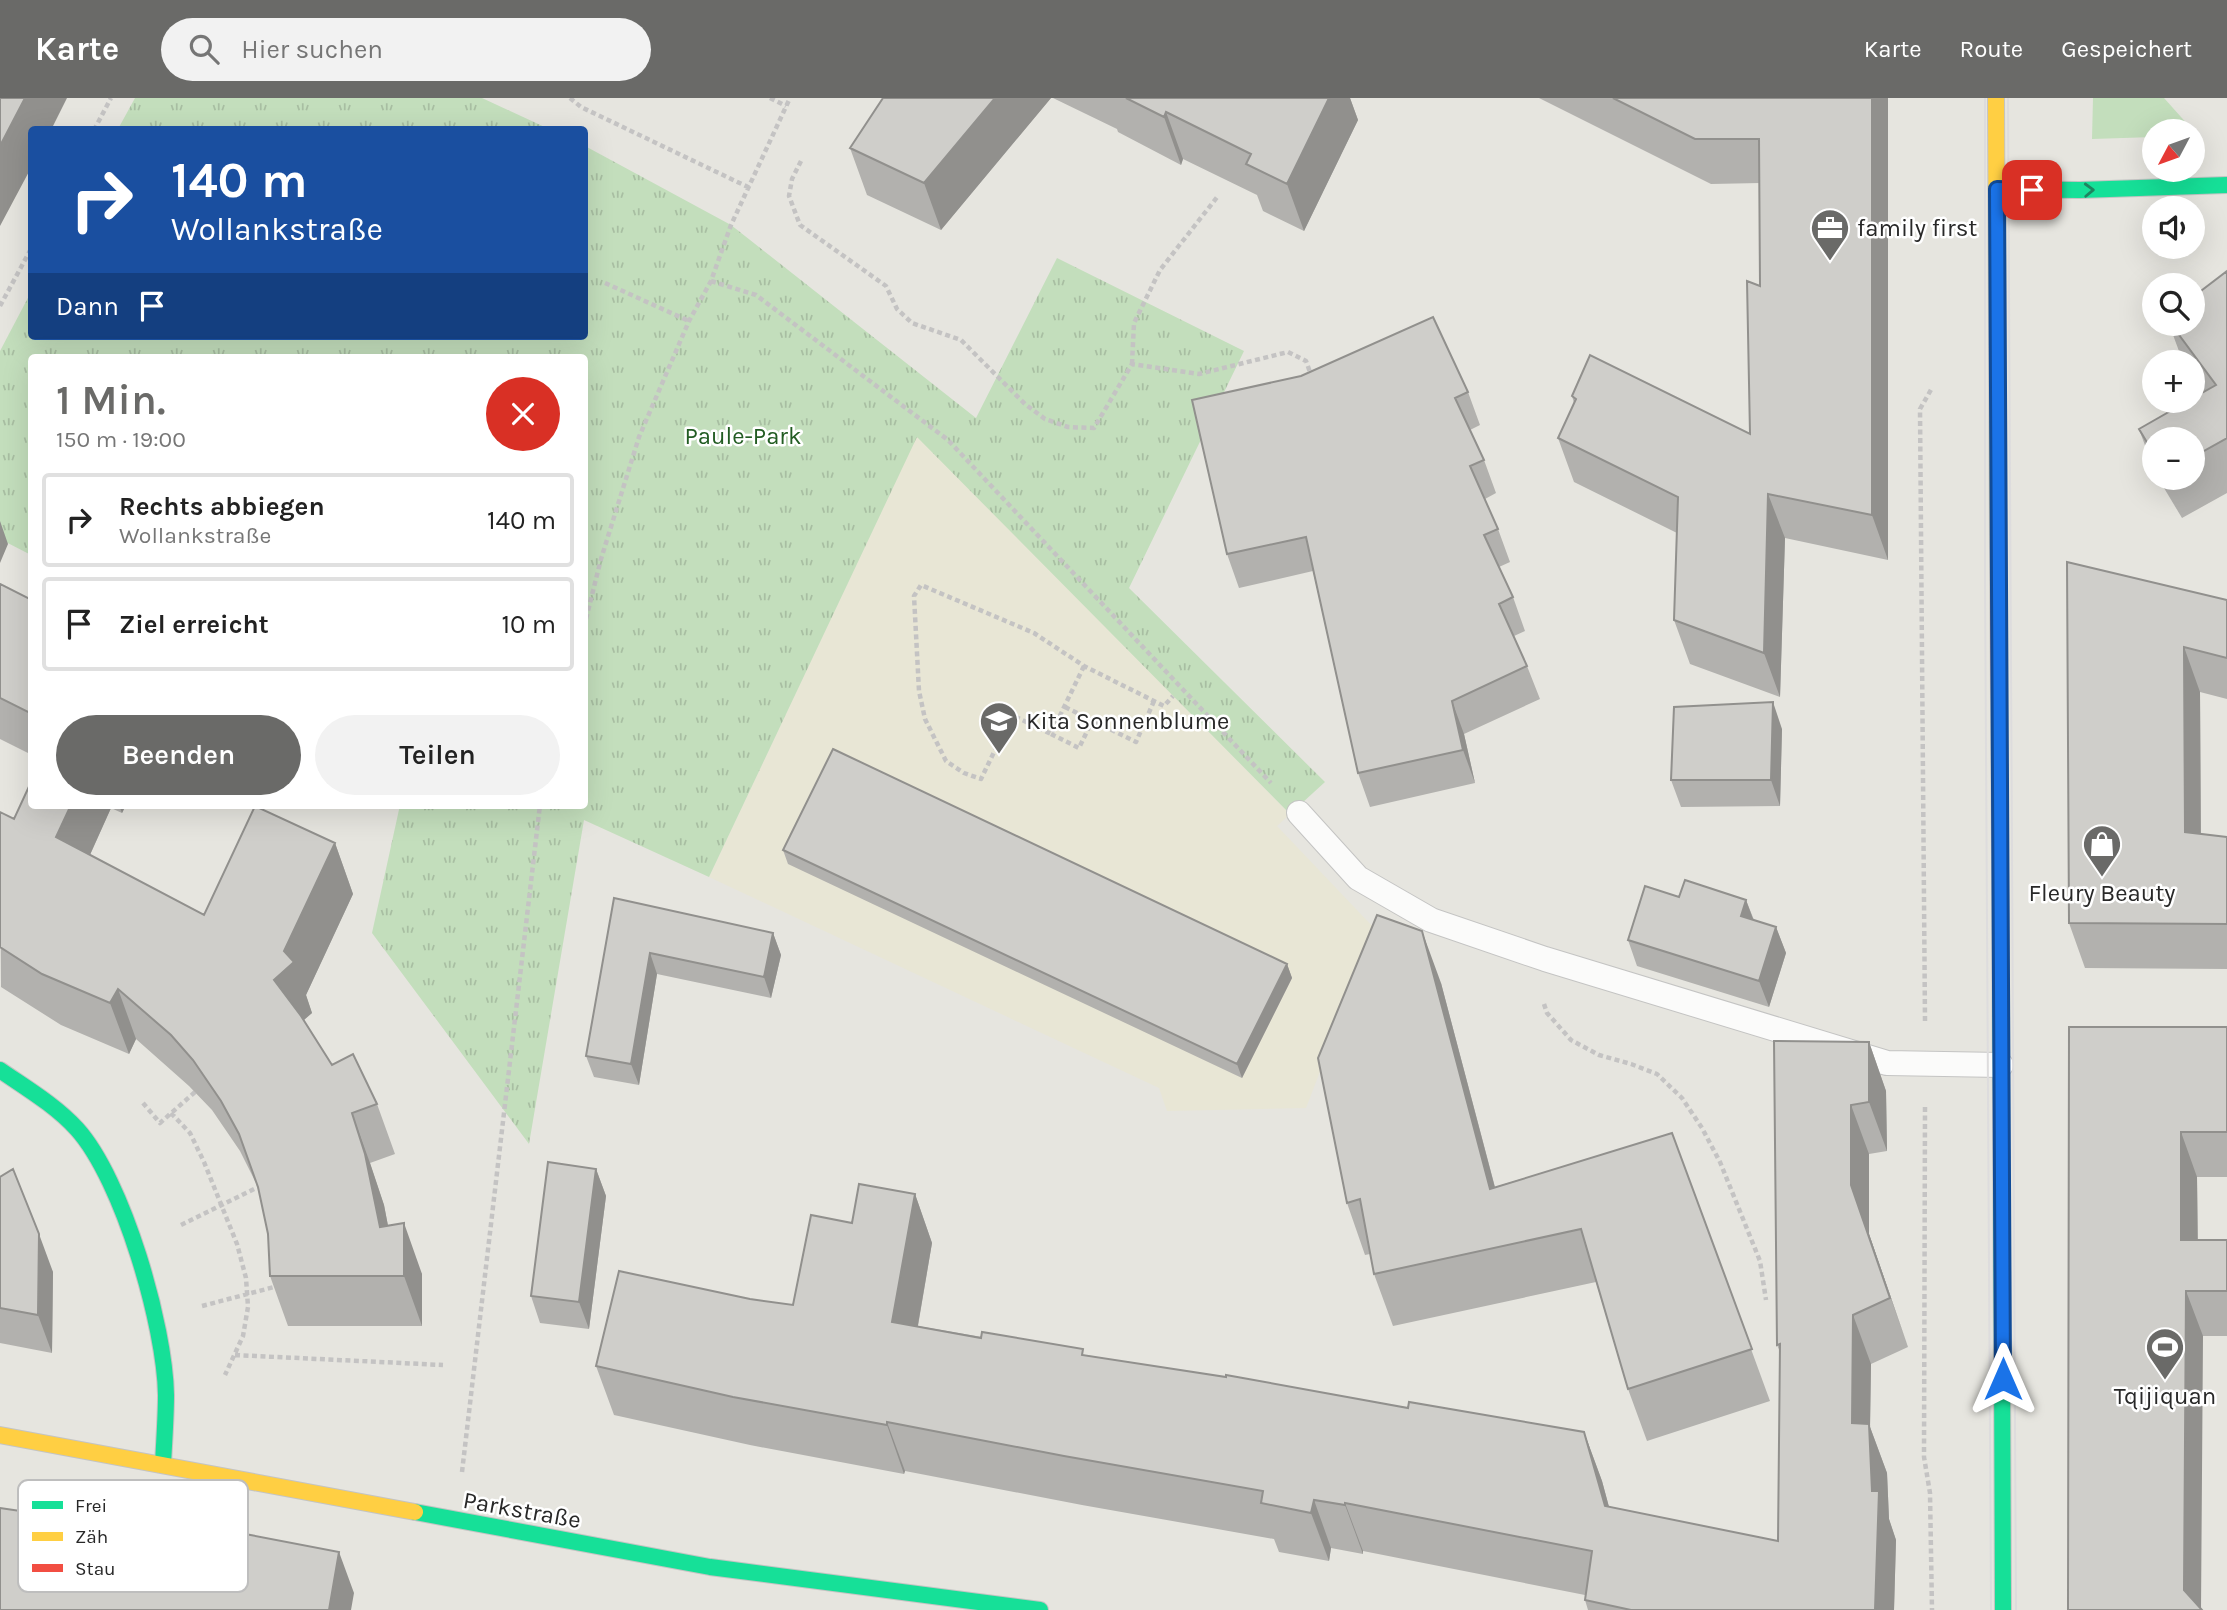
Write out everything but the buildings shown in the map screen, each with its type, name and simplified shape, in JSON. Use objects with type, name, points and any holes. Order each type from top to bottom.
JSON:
[{"type":"main road","points":[[1996,98],[2003,1610]]},
{"type":"main road","points":[[1997,189],[2080,190],[2227,185]]},
{"type":"main road","points":[[0,1070],[43,1099],[76,1129],[98,1160],[127,1221],[159,1332],[166,1394],[163,1465]]},
{"type":"main road","name":"Parkstraße","points":[[0,1435],[243,1480]]},
{"type":"main road","name":"Parkstraße","points":[[248,1481],[710,1567],[1040,1610]]},
{"type":"lane","points":[[1299,813],[1358,878],[1431,920],[1545,959],[1887,1063],[2001,1065]]},
{"type":"path","points":[[96,126],[111,98]]},
{"type":"path","points":[[570,98],[581,107],[750,188]]},
{"type":"path","points":[[770,98],[786,106]]},
{"type":"path","points":[[588,611],[601,559],[639,437],[689,321],[711,281],[731,225],[790,98]]},
{"type":"path","points":[[801,161],[792,179],[789,197],[800,225],[886,286],[897,309],[912,323],[961,340],[1025,404],[1045,419],[1068,427],[1094,428],[1132,364],[1134,323],[1160,270],[1218,195]]},
{"type":"path","points":[[0,306],[28,254]]},
{"type":"path","points":[[711,281],[756,295],[948,440],[1299,813]]},
{"type":"path","points":[[605,283],[689,321]]},
{"type":"path","points":[[1132,364],[1199,374],[1288,352],[1306,361],[1315,383]]},
{"type":"path","points":[[1932,388],[1920,409],[1925,1065],[1924,1457],[1930,1493],[1932,1610]]},
{"type":"path","points":[[1092,721],[1079,748],[1013,715],[981,779],[946,761],[925,719],[919,691],[914,596],[921,585],[1034,633],[1084,666],[1164,706],[1173,696]]},
{"type":"path","points":[[1051,734],[1084,666]]},
{"type":"path","points":[[1065,707],[1136,742],[1154,701]]},
{"type":"path","points":[[461,1482],[540,809]]},
{"type":"path","points":[[1545,959],[1539,985],[1547,1013],[1571,1040],[1599,1055],[1657,1074],[1682,1098],[1702,1128],[1720,1162],[1760,1261],[1766,1300]]},
{"type":"path","points":[[143,1103],[160,1123],[195,1092]]},
{"type":"path","points":[[171,1113],[190,1133],[222,1205],[246,1278],[248,1307],[243,1336],[225,1375]]},
{"type":"path","points":[[177,1227],[258,1187]]},
{"type":"path","points":[[201,1306],[286,1284]]},
{"type":"path","points":[[235,1355],[443,1365]]},
{"type":"shaded area","name":"Kita Sonnenblume","points":[[917,436],[1290,814],[1277,826],[1375,929],[1306,1108],[1167,1111],[1159,1088],[709,877]]},
{"type":"green space","points":[[135,98],[482,98],[543,126],[120,126]]},
{"type":"green space","points":[[2093,98],[2164,98],[2183,119],[2142,119],[2142,137],[2092,139]]},
{"type":"green space","name":"Paule-Park","points":[[588,148],[731,225],[976,418],[1057,258],[1244,351],[1129,588],[1325,782],[1290,814],[917,437],[709,877],[584,820],[529,1144],[372,933],[399,809],[588,809],[588,354],[28,354],[28,553],[0,539],[0,351],[28,298],[28,340],[588,340]]},
{"type":"tram line","points":[[1985,98],[1991,1610]]},
{"type":"tram line","points":[[2008,98],[2016,1610]]},
{"type":"traffic: fast","points":[[1997,189],[2080,190],[2227,185]]},
{"type":"traffic: fast","points":[[2000,854],[2003,1610]]},
{"type":"traffic: fast","points":[[0,1070],[50,1105],[77,1129],[94,1152],[125,1217],[150,1294],[164,1366],[166,1395],[163,1465]]},
{"type":"traffic: fast","points":[[415,1512],[710,1567],[1040,1610]]},
{"type":"traffic: slow","points":[[1996,98],[1998,550]]},
{"type":"traffic: slow","points":[[0,1435],[243,1480]]},
{"type":"traffic: slow","points":[[248,1481],[415,1512]]},
{"type":"traffic: jam","points":[[1998,550],[2000,854]]},
{"type":"place","name":"family first","points":[[1830,262]]},
{"type":"place","name":"Kita Sonnenblume","points":[[999,755]]},
{"type":"place","name":"Fleury Beauty","points":[[2102,878]]},
{"type":"place","name":"Tqijiquan","points":[[2165,1381]]},
{"type":"route","points":[[2003,1379],[1997,189],[2032,190]]}]
